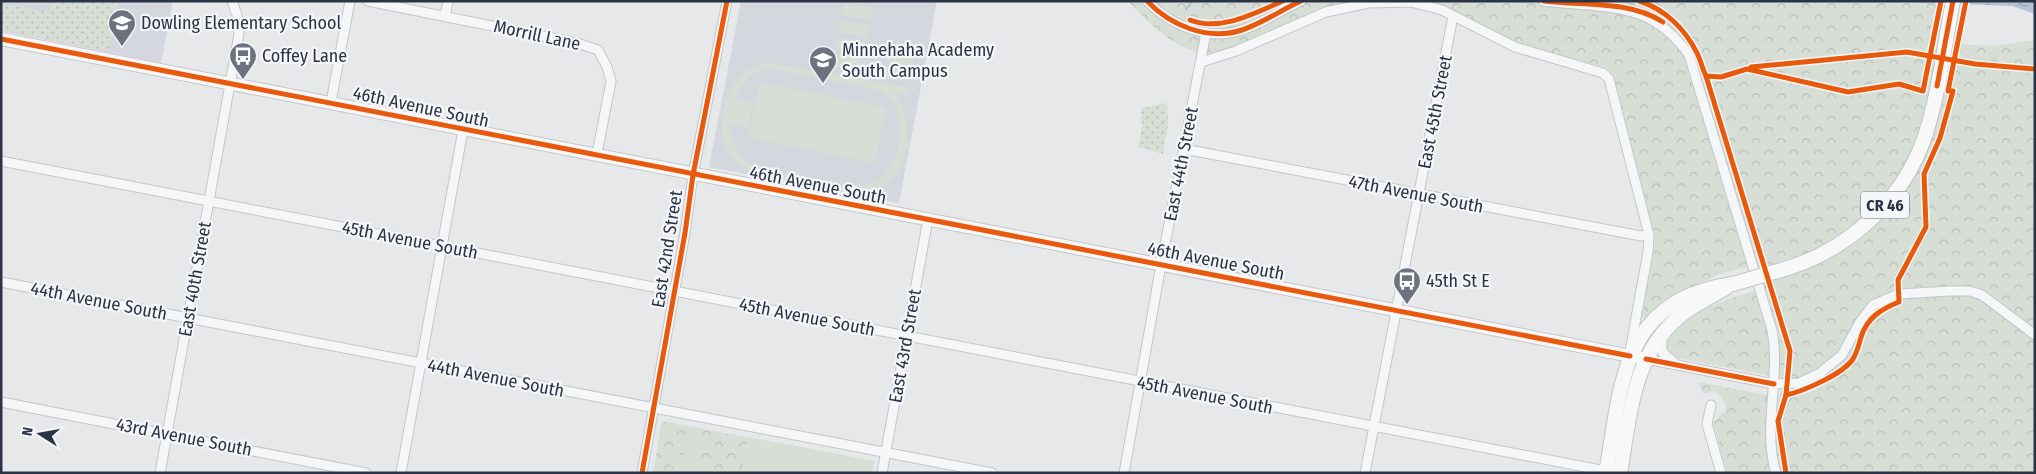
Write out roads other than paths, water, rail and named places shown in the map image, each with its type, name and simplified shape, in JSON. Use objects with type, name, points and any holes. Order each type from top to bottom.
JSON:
[{"type":"main road","name":"CR 46","points":[[1612,472],[1622,386],[1630,356],[1647,328],[1673,304],[1706,288],[1733,284],[1794,267],[1832,249],[1858,231],[1892,197],[1916,158],[1930,116],[1953,1]]},
{"type":"main road","name":"CR 46","points":[[1612,472],[1636,385],[1646,359],[1662,335],[1693,306],[1733,284]]},
{"type":"street","points":[[231,84],[239,34],[237,14],[232,1]]},
{"type":"street","points":[[331,102],[350,1]]},
{"type":"street","name":"Morrill Lane","points":[[368,1],[577,43],[598,50],[607,67],[611,81],[597,154]]},
{"type":"street","points":[[445,16],[448,1]]},
{"type":"street","name":"East 42nd Street","points":[[642,473],[675,291],[693,175],[727,1]]},
{"type":"street","points":[[1147,1],[1164,17],[1178,24],[1206,33],[1241,30],[1301,1]]},
{"type":"street","points":[[1544,1],[1620,5],[1640,10],[1666,25],[1680,40],[1695,71],[1768,313],[1775,349],[1770,436],[1776,473]]},
{"type":"street","points":[[1201,62],[1236,51],[1326,12],[1360,5],[1411,2],[1430,6],[1515,47],[1603,73],[1609,79],[1649,235],[1630,356]]},
{"type":"street","name":"East 45th Street","points":[[1365,473],[1453,16]]},
{"type":"street","name":"East 44th Street","points":[[1124,473],[1139,382],[1206,33]]},
{"type":"street","name":"46th Avenue South","points":[[1,39],[1774,384],[1800,383],[1832,364],[1842,355],[1868,311],[1884,299],[1899,294],[1970,291],[1990,299],[2035,335]]},
{"type":"street","name":"East 40th Street","points":[[160,473],[231,84]]},
{"type":"street","points":[[401,473],[463,130]]},
{"type":"street","name":"47th Avenue South","points":[[1184,149],[1418,195],[1641,236],[1649,235]]},
{"type":"street","name":"45th Avenue South","points":[[1,161],[1612,472]]},
{"type":"street","name":"East 43rd Street","points":[[882,473],[928,220]]},
{"type":"street","name":"44th Avenue South","points":[[1,282],[992,473]]},
{"type":"street","points":[[1662,335],[1662,352],[1679,366]]},
{"type":"street","name":"43rd Avenue South","points":[[1,402],[366,473]]},
{"type":"street","points":[[1711,405],[1707,424],[1720,473]]},
{"type":"water","points":[[1882,1],[2035,1],[2035,14],[2012,6]]},
{"type":"waterway","points":[[1186,9],[1193,1]]},
{"type":"place","name":"Dowling Elementary School","points":[[122,47]]},
{"type":"place","name":"Coffey Lane","points":[[243,80]]},
{"type":"place","name":"Minnehaha Academy South Campus","points":[[823,84]]},
{"type":"place","name":"45th St E","points":[[1407,305]]}]
